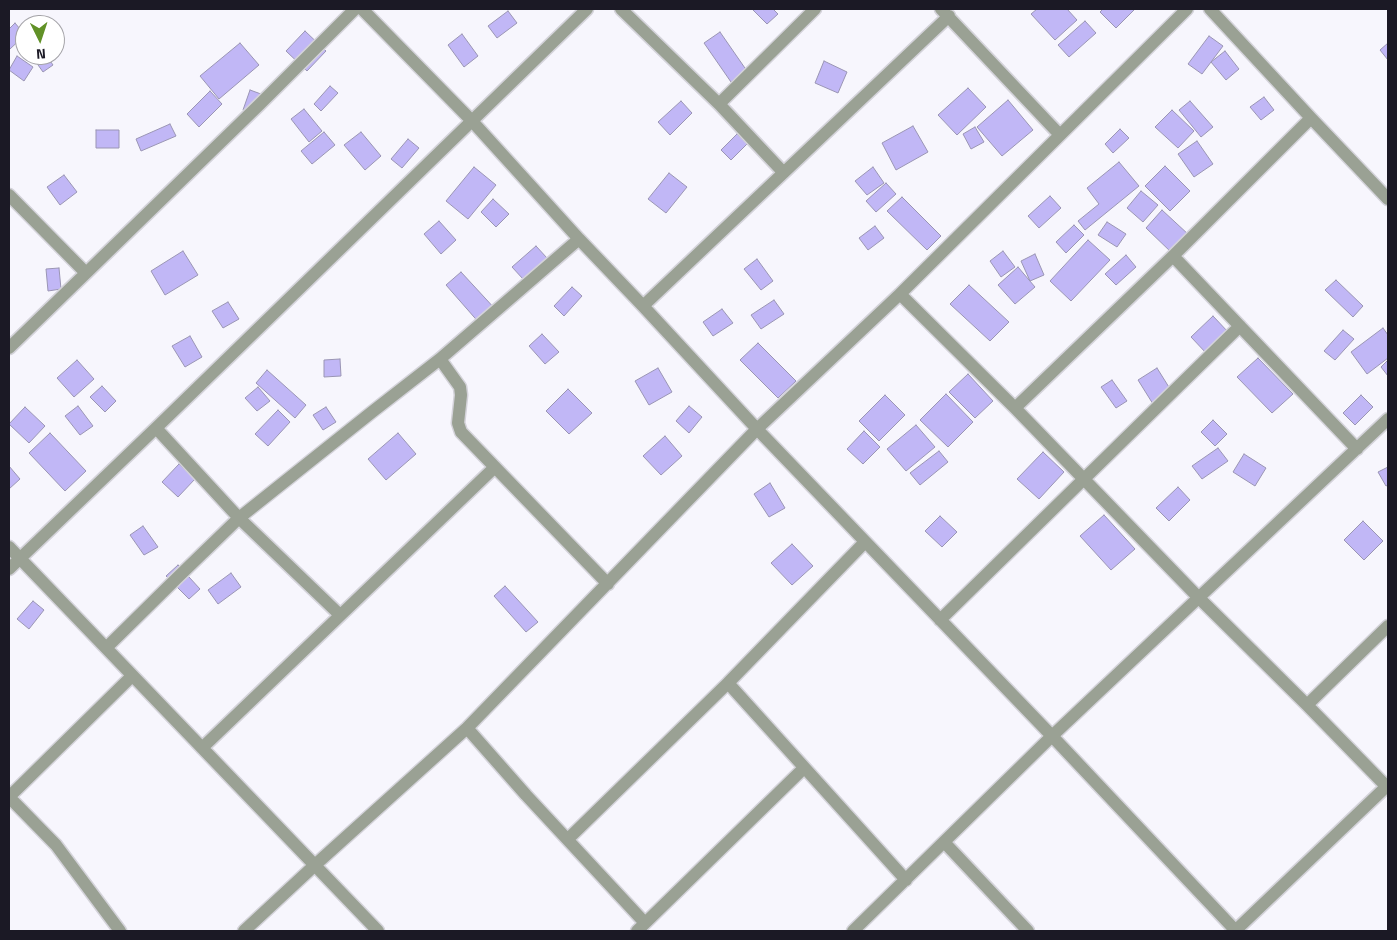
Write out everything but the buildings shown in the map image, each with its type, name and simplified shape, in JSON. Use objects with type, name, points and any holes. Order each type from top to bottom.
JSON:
[{"type":"street","points":[[9,348],[85,272],[260,105],[354,9]]},
{"type":"street","points":[[362,9],[472,120],[757,429],[1052,736],[1235,931],[1387,786],[1199,598],[1015,408],[900,294]]},
{"type":"street","points":[[9,569],[587,9]]},
{"type":"street","points":[[621,9],[718,104],[783,172]]},
{"type":"street","points":[[718,104],[815,9]]},
{"type":"street","points":[[244,931],[467,728],[757,429],[900,294],[1187,9]]},
{"type":"street","points":[[1210,9],[1388,199]]},
{"type":"street","points":[[643,306],[945,13],[1060,135]]},
{"type":"street","points":[[1015,408],[1173,256],[1311,118]]},
{"type":"street","points":[[9,195],[85,272]]},
{"type":"street","points":[[106,648],[239,518],[440,359],[580,239]]},
{"type":"street","points":[[1173,256],[1356,448]]},
{"type":"street","points":[[940,620],[1240,326]]},
{"type":"street","points":[[440,359],[460,387],[458,423],[461,432],[608,584]]},
{"type":"street","points":[[853,931],[1052,736],[1388,419]]},
{"type":"street","points":[[156,428],[239,518],[340,615]]},
{"type":"street","points":[[202,748],[495,466]]},
{"type":"street","points":[[568,839],[728,682],[865,542]]},
{"type":"street","points":[[9,547],[378,931]]},
{"type":"street","points":[[1307,705],[1388,626]]},
{"type":"street","points":[[120,931],[56,845],[9,797],[132,676]]},
{"type":"street","points":[[728,682],[906,880]]},
{"type":"street","points":[[467,728],[568,839],[641,927],[804,768]]},
{"type":"street","points":[[944,842],[1028,931]]}]
